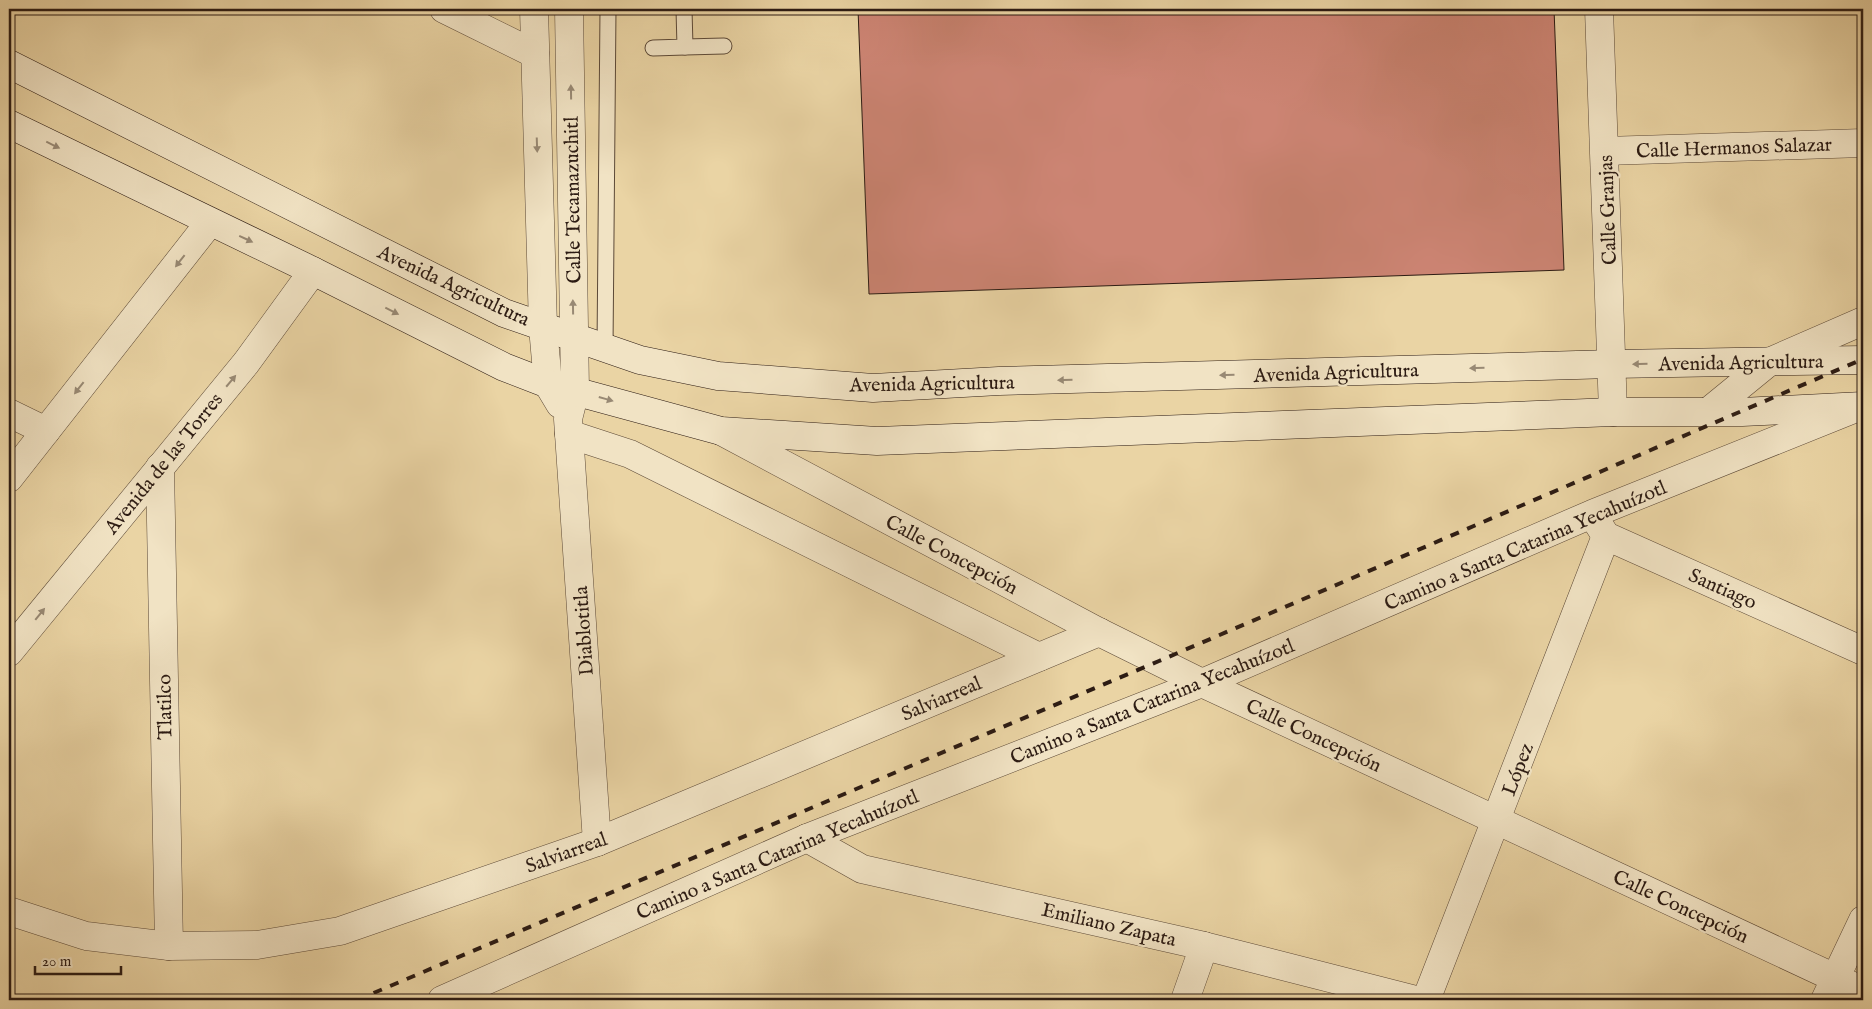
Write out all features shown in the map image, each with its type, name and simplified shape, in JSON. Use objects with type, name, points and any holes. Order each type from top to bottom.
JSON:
[{"type":"street","points":[[444,9],[535,54]]},
{"type":"street","name":"Calle Tecamazuchitl","points":[[534,9],[543,327],[548,384]]},
{"type":"street","name":"Calle Tecamazuchitl","points":[[569,9],[576,391]]},
{"type":"street","name":"Calle Granjas","points":[[1599,9],[1613,412]]},
{"type":"street","name":"Avenida Agricultura","points":[[9,64],[504,314],[640,360],[718,376],[873,388],[1009,381],[1612,364],[1863,360]]},
{"type":"street","points":[[9,124],[313,271],[504,367],[548,384],[721,431],[876,441],[1613,412],[1742,412],[1862,406]]},
{"type":"street","name":"Calle Hermanos Salazar","points":[[1604,151],[1863,142]]},
{"type":"street","points":[[9,478],[210,222]]},
{"type":"street","name":"Avenida de las Torres","points":[[9,652],[246,363],[313,271]]},
{"type":"street","points":[[1709,411],[1769,362],[1863,321]]},
{"type":"street","name":"Diablotitla","points":[[548,384],[569,427]]},
{"type":"street","name":"Diablotitla","points":[[576,391],[569,427],[596,842]]},
{"type":"street","name":"Camino a Santa Catarina Yecahuízotl","points":[[442,1000],[807,838],[1599,525],[1862,406]]},
{"type":"street","points":[[9,413],[46,431]]},
{"type":"street","points":[[569,427],[630,454],[1039,657]]},
{"type":"street","name":"Calle Concepción","points":[[721,431],[1099,632],[1202,683],[1497,821],[1831,989],[1863,991]]},
{"type":"street","name":"Tlatilco","points":[[160,467],[169,946]]},
{"type":"street","name":"Santiago","points":[[1599,525],[1863,651]]},
{"type":"street","name":"López","points":[[1426,1000],[1497,821],[1599,525]]},
{"type":"street","name":"Salviarreal","points":[[9,911],[86,936],[169,946],[257,945],[340,931],[596,842],[1099,632]]},
{"type":"street","name":"Emiliano Zapata","points":[[807,838],[862,869],[1204,946],[1416,1000]]},
{"type":"street","points":[[1831,989],[1863,920]]},
{"type":"street","points":[[1185,1000],[1204,946]]},
{"type":"lane","points":[[606,348],[608,9]]},
{"type":"lane","points":[[684,9],[685,47]]},
{"type":"lane","points":[[653,48],[724,46]]},
{"type":"building","points":[[858,9],[1554,9],[1564,270],[869,294]]},
{"type":"railway","points":[[357,1000],[1159,661],[1863,359]]}]
